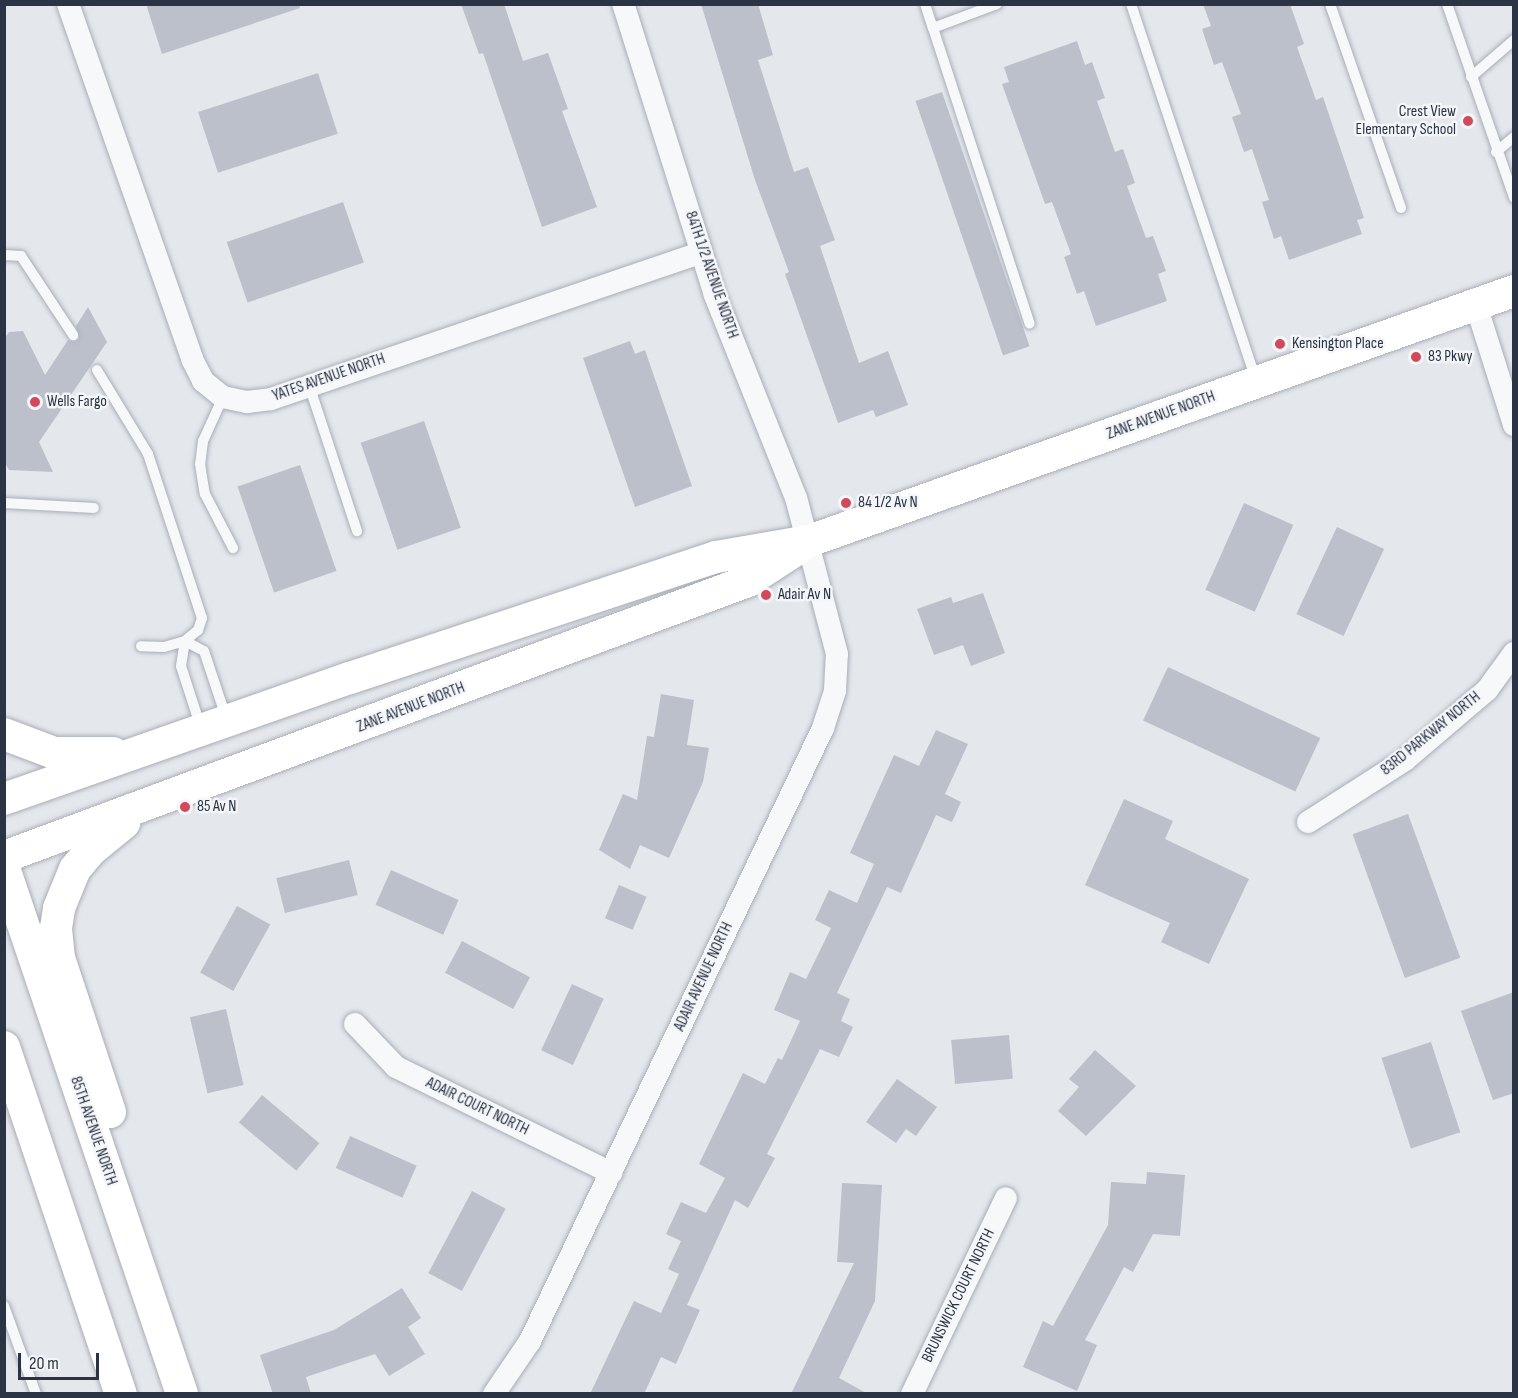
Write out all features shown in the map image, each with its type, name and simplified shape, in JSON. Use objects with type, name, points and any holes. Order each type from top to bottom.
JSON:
[{"type":"main road","name":"ZANE AVENUE NORTH","points":[[4,799],[214,725],[716,557],[809,541],[1514,291]]},
{"type":"main road","name":"ZANE AVENUE NORTH","points":[[4,857],[156,804],[748,581],[809,541]]},
{"type":"main road","points":[[4,734],[54,753],[135,753]]},
{"type":"main road","points":[[141,1270],[140,1203],[59,958],[56,928],[66,887],[91,850],[118,827],[156,804]]},
{"type":"main road","name":"85TH AVENUE NORTH","points":[[4,868],[182,1394]]},
{"type":"main road","points":[[4,1047],[121,1394]]},
{"type":"street","points":[[68,4],[192,359],[203,381],[223,397]]},
{"type":"street","name":"84TH 1/2 AVENUE NORTH","points":[[623,4],[701,253],[796,498],[809,541]]},
{"type":"street","name":"YATES AVENUE NORTH","points":[[223,397],[255,401],[309,385],[701,253]]},
{"type":"street","points":[[1476,305],[1514,424]]},
{"type":"street","name":"ADAIR AVENUE NORTH","points":[[494,1394],[530,1341],[823,728],[835,690],[837,654],[809,541]]},
{"type":"street","name":"83RD PARKWAY NORTH","points":[[1308,822],[1405,760],[1487,690],[1514,653]]},
{"type":"street","name":"ADAIR COURT NORTH","points":[[355,1024],[396,1067],[611,1173]]},
{"type":"street","name":"BRUNSWICK COURT NORTH","points":[[912,1394],[1006,1198]]},
{"type":"lane","points":[[924,4],[1030,324]]},
{"type":"lane","points":[[933,28],[997,4]]},
{"type":"lane","points":[[1131,4],[1257,382]]},
{"type":"lane","points":[[1330,4],[1401,208]]},
{"type":"lane","points":[[1447,4],[1496,152],[1514,198]]},
{"type":"lane","points":[[1471,77],[1514,40]]},
{"type":"lane","points":[[1496,152],[1514,138]]},
{"type":"lane","points":[[4,255],[21,256],[73,335]]},
{"type":"lane","points":[[97,370],[148,453],[202,618],[198,630],[184,641],[164,647],[141,646]]},
{"type":"lane","points":[[309,385],[357,531]]},
{"type":"lane","points":[[223,397],[203,441],[200,464],[205,495],[233,548]]},
{"type":"lane","points":[[4,503],[94,508]]},
{"type":"lane","points":[[184,641],[204,651],[214,725]]},
{"type":"lane","points":[[184,641],[181,666],[214,725]]},
{"type":"lane","points":[[4,1306],[36,1394]]},
{"type":"building","points":[[146,4],[299,4],[300,8],[162,54]]},
{"type":"building","points":[[461,4],[504,4],[523,61],[548,53],[568,109],[562,111],[597,207],[542,227],[483,53],[479,54]]},
{"type":"building","points":[[701,4],[758,4],[773,55],[758,60],[794,172],[808,167],[835,240],[820,246],[859,363],[888,351],[908,405],[876,417],[873,410],[838,423],[785,274],[789,272],[755,180]]},
{"type":"building","points":[[1203,4],[1290,4],[1304,44],[1297,47],[1316,100],[1323,97],[1364,218],[1357,220],[1362,234],[1289,260],[1281,236],[1274,239],[1262,202],[1269,200],[1252,149],[1244,152],[1232,117],[1241,114],[1222,62],[1214,65],[1202,29],[1211,26]]},
{"type":"building","points":[[1077,41],[1085,65],[1092,62],[1105,98],[1097,101],[1115,152],[1123,149],[1135,183],[1127,186],[1146,238],[1153,236],[1166,271],[1158,274],[1167,301],[1096,326],[1084,291],[1077,294],[1064,257],[1071,254],[1052,202],[1045,204],[1002,84],[1009,82],[1004,67]]},
{"type":"building","points":[[318,73],[338,134],[218,173],[198,112]]},
{"type":"building","points":[[942,92],[1030,346],[1003,355],[916,101]]},
{"type":"building","points":[[343,202],[364,263],[248,303],[227,242]]},
{"type":"building","name":"Wells Fargo","points":[[88,307],[107,342],[39,442],[53,472],[9,470],[4,461],[4,339],[9,332],[23,331],[45,375],[68,340],[74,342],[79,339],[76,326]]},
{"type":"building","points":[[630,341],[635,354],[645,350],[692,486],[635,507],[583,358]]},
{"type":"building","points":[[424,421],[461,528],[397,550],[361,443]]},
{"type":"building","points":[[300,465],[336,571],[274,592],[238,486]]},
{"type":"building","points":[[1244,503],[1293,525],[1255,612],[1205,590]]},
{"type":"building","points":[[1337,527],[1384,549],[1344,636],[1296,614]]},
{"type":"building","points":[[983,593],[1005,653],[971,666],[963,645],[934,655],[917,609],[951,597],[953,603]]},
{"type":"building","points":[[1168,667],[1320,738],[1295,791],[1143,720]]},
{"type":"building","points":[[661,694],[694,700],[687,745],[709,748],[703,782],[669,858],[640,845],[630,869],[599,850],[623,794],[637,800],[647,736],[654,737]]},
{"type":"building","points":[[936,730],[968,744],[945,794],[961,802],[952,822],[936,815],[901,893],[887,887],[837,993],[850,999],[841,1021],[853,1027],[839,1057],[820,1049],[767,1154],[775,1158],[748,1208],[735,1200],[687,1305],[700,1310],[676,1364],[661,1357],[644,1394],[590,1394],[634,1301],[661,1313],[679,1274],[668,1269],[681,1241],[666,1234],[681,1202],[706,1213],[725,1178],[699,1164],[743,1073],[765,1084],[778,1058],[782,1060],[800,1021],[774,1010],[790,972],[806,979],[831,928],[815,920],[829,890],[857,903],[874,864],[850,853],[894,755],[919,766]]},
{"type":"building","points":[[1124,799],[1173,821],[1165,839],[1249,879],[1209,964],[1161,942],[1170,923],[1085,885]]},
{"type":"building","points":[[1408,814],[1460,958],[1405,978],[1353,834]]},
{"type":"building","points":[[349,860],[358,895],[285,913],[276,878]]},
{"type":"building","points":[[391,870],[459,900],[443,935],[376,905]]},
{"type":"building","points":[[619,885],[647,897],[633,930],[605,918]]},
{"type":"building","points":[[237,906],[270,924],[233,991],[200,972]]},
{"type":"building","points":[[462,941],[530,977],[513,1009],[445,973]]},
{"type":"building","points":[[572,984],[604,999],[573,1065],[541,1050]]},
{"type":"building","points":[[1514,992],[1514,1093],[1493,1100],[1461,1011]]},
{"type":"building","points":[[226,1009],[244,1085],[207,1093],[190,1017]]},
{"type":"building","points":[[1009,1035],[1013,1079],[955,1084],[951,1040]]},
{"type":"building","points":[[1431,1042],[1460,1132],[1411,1148],[1382,1058]]},
{"type":"building","points":[[1095,1050],[1136,1086],[1086,1136],[1058,1111],[1079,1087],[1069,1079]]},
{"type":"building","points":[[897,1079],[937,1107],[916,1136],[906,1129],[896,1143],[866,1122]]},
{"type":"building","points":[[262,1095],[319,1143],[296,1171],[239,1123]]},
{"type":"building","points":[[350,1136],[417,1166],[402,1198],[336,1168]]},
{"type":"building","points":[[1147,1172],[1185,1175],[1180,1236],[1153,1234],[1133,1272],[1124,1267],[1085,1340],[1097,1345],[1077,1391],[1023,1367],[1043,1321],[1053,1326],[1108,1225],[1111,1182],[1146,1184]]},
{"type":"building","points":[[842,1183],[882,1185],[875,1301],[839,1378],[868,1394],[791,1394],[854,1263],[837,1262]]},
{"type":"building","points":[[472,1191],[506,1209],[462,1291],[428,1273]]},
{"type":"building","points":[[402,1288],[421,1318],[408,1327],[425,1354],[389,1376],[375,1354],[306,1377],[311,1394],[273,1394],[260,1355],[334,1330]]},
{"type":"place","name":"Crest View Elementary School","points":[[1468,121]]},
{"type":"place","name":"Kensington Place","points":[[1280,344]]},
{"type":"place","name":"83 Pkwy","points":[[1416,357]]},
{"type":"place","name":"Wells Fargo","points":[[35,402]]},
{"type":"place","name":"84 1/2 Av N","points":[[846,503]]},
{"type":"place","name":"Adair Av N","points":[[766,595]]},
{"type":"place","name":"85 Av N","points":[[185,807]]}]
